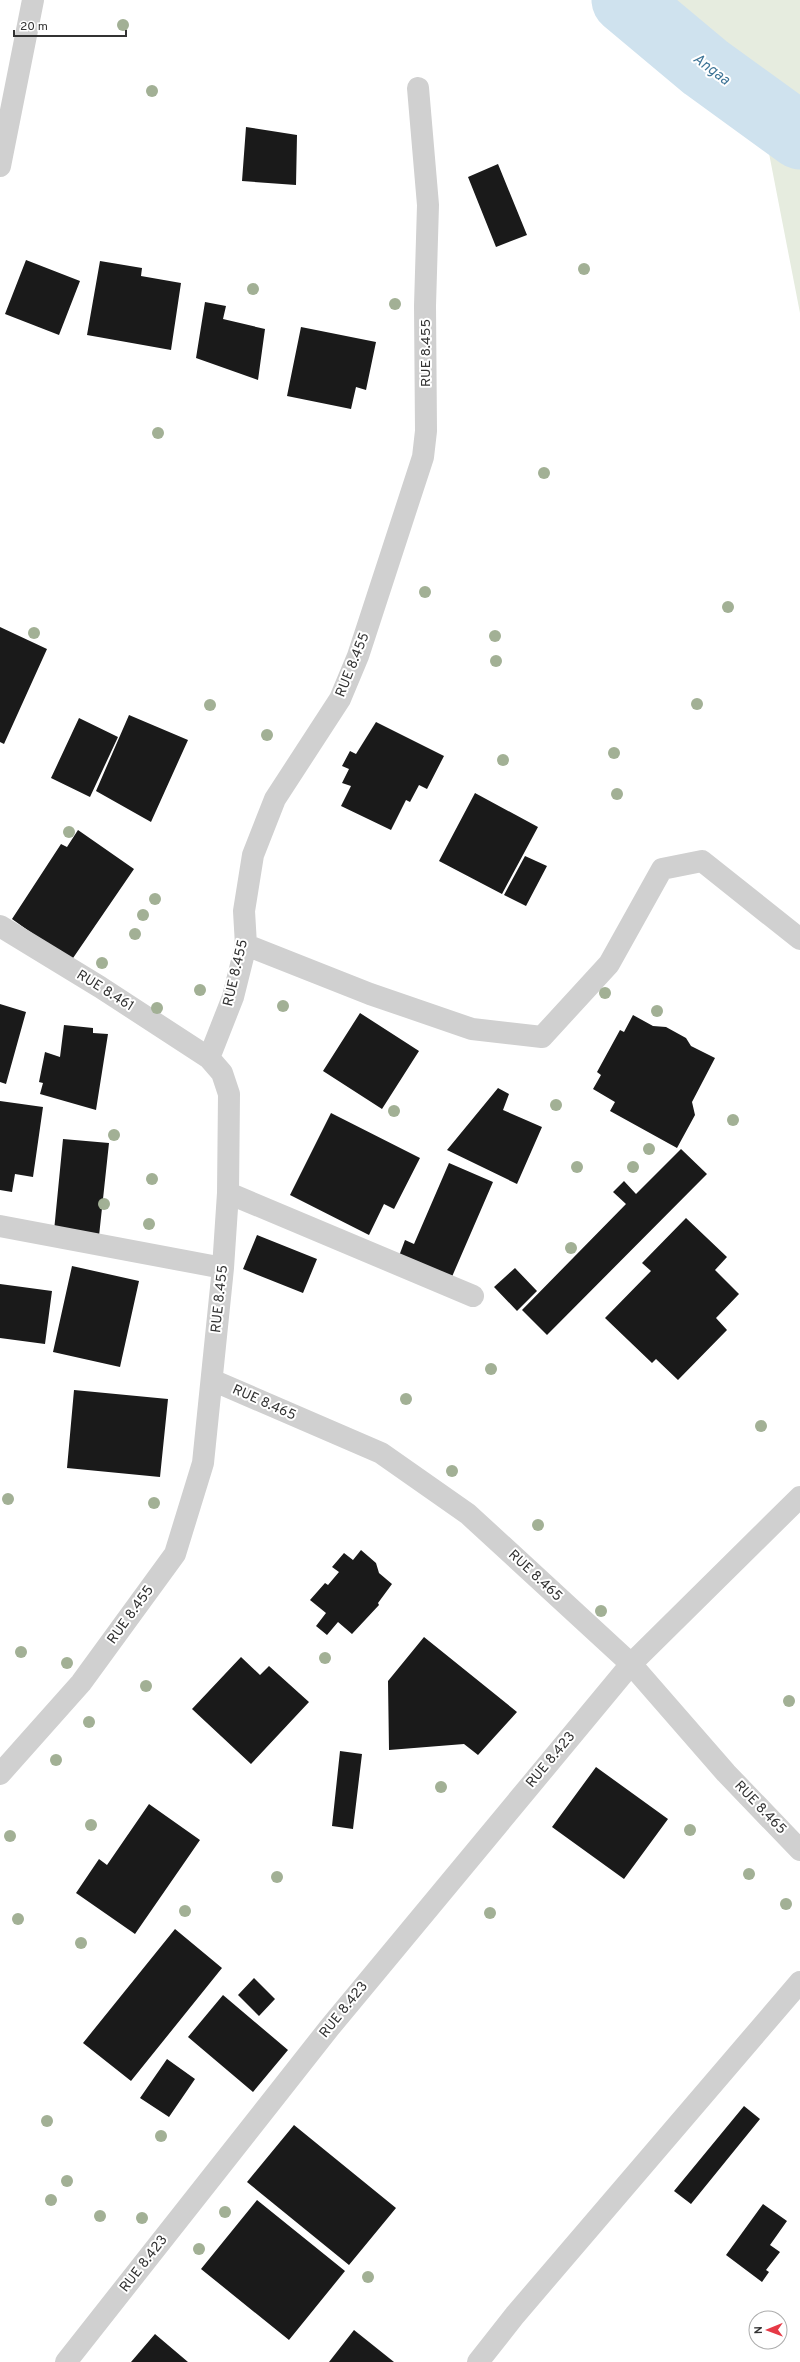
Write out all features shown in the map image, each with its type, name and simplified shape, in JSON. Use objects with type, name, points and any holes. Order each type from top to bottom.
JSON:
[{"type":"street","points":[[0,166],[33,0]]},
{"type":"street","name":"RUE 8.455","points":[[0,1774],[82,1683],[176,1554],[203,1463],[223,1268],[228,1193],[229,1094],[222,1073],[209,1058],[233,997],[246,945],[244,911],[253,855],[275,799],[340,699],[360,649],[423,457],[426,431],[425,306],[428,205],[418,88]]},
{"type":"street","points":[[246,945],[370,994],[472,1029],[542,1038],[609,964],[662,869],[702,861],[800,939]]},
{"type":"street","name":"RUE 8.461","points":[[0,926],[100,987],[209,1058]]},
{"type":"street","points":[[228,1193],[474,1296]]},
{"type":"street","points":[[0,1226],[223,1268]]},
{"type":"street","name":"RUE 8.465","points":[[212,1380],[381,1453],[468,1514],[631,1664],[726,1773],[800,1850]]},
{"type":"street","name":"RUE 8.423","points":[[66,2362],[330,2027],[631,1664],[800,1497]]},
{"type":"street","points":[[478,2362],[515,2314],[800,1982]]},
{"type":"shaded area","points":[[625,0],[800,0],[800,313],[760,107],[705,67]]},
{"type":"building","points":[[246,127],[297,135],[296,185],[242,181]]},
{"type":"building","points":[[498,164],[527,235],[496,247],[468,177]]},
{"type":"building","points":[[26,260],[80,281],[59,335],[5,314]]},
{"type":"building","points":[[100,261],[142,268],[141,276],[181,283],[171,350],[87,335]]},
{"type":"building","points":[[205,302],[226,306],[223,319],[265,329],[258,380],[196,358]]},
{"type":"building","points":[[301,327],[376,342],[366,390],[356,387],[351,409],[287,396]]},
{"type":"building","points":[[0,627],[47,649],[4,744],[0,742]]},
{"type":"building","points":[[129,715],[188,740],[151,822],[96,791]]},
{"type":"building","points":[[79,718],[118,737],[90,797],[51,778]]},
{"type":"building","points":[[376,722],[444,756],[427,789],[419,785],[410,802],[406,800],[391,830],[341,806],[351,786],[342,783],[349,769],[342,766],[350,751],[356,754]]},
{"type":"building","points":[[475,793],[538,827],[502,894],[439,861]]},
{"type":"building","points":[[78,830],[134,869],[71,961],[12,919],[61,844],[67,847]]},
{"type":"building","points":[[525,856],[547,866],[526,906],[504,895]]},
{"type":"building","points":[[0,1004],[26,1012],[6,1084],[0,1082]]},
{"type":"building","points":[[360,1013],[419,1051],[382,1109],[323,1071]]},
{"type":"building","points":[[633,1015],[653,1026],[666,1027],[686,1038],[691,1046],[715,1058],[692,1102],[695,1115],[677,1148],[610,1111],[615,1102],[593,1089],[601,1075],[597,1072],[620,1030],[624,1032]]},
{"type":"building","points":[[64,1025],[93,1028],[93,1033],[108,1034],[96,1110],[40,1094],[43,1083],[39,1082],[45,1052],[60,1057]]},
{"type":"building","points":[[498,1088],[509,1094],[503,1110],[542,1127],[517,1184],[447,1150]]},
{"type":"building","points":[[0,1101],[43,1107],[33,1177],[15,1174],[12,1192],[0,1190]]},
{"type":"building","points":[[331,1113],[420,1158],[394,1209],[384,1204],[369,1235],[290,1195]]},
{"type":"building","points":[[63,1139],[109,1143],[99,1236],[54,1231]]},
{"type":"building","points":[[681,1149],[707,1174],[547,1335],[522,1310],[626,1204],[613,1192],[624,1181],[636,1194]]},
{"type":"building","points":[[449,1163],[493,1182],[451,1279],[399,1256],[405,1240],[414,1244]]},
{"type":"building","points":[[686,1218],[727,1257],[715,1270],[739,1294],[716,1318],[727,1330],[678,1380],[656,1359],[652,1363],[605,1318],[651,1271],[642,1263]]},
{"type":"building","points":[[257,1235],[317,1259],[303,1293],[243,1269]]},
{"type":"building","points":[[72,1266],[139,1281],[120,1367],[53,1352]]},
{"type":"building","points":[[515,1268],[537,1291],[517,1311],[494,1287]]},
{"type":"building","points":[[0,1284],[52,1291],[45,1344],[0,1338]]},
{"type":"building","points":[[74,1390],[168,1399],[160,1477],[67,1468]]},
{"type":"building","points":[[361,1550],[376,1563],[379,1573],[392,1584],[378,1603],[379,1605],[352,1634],[338,1622],[327,1635],[316,1626],[326,1613],[310,1600],[325,1583],[328,1585],[339,1572],[332,1567],[344,1553],[353,1560]]},
{"type":"building","points":[[424,1637],[517,1712],[478,1755],[464,1744],[389,1750],[388,1681]]},
{"type":"building","points":[[241,1657],[260,1675],[269,1666],[309,1702],[251,1764],[192,1709]]},
{"type":"building","points":[[340,1751],[362,1754],[353,1829],[332,1826]]},
{"type":"building","points":[[596,1767],[668,1819],[624,1879],[552,1827]]},
{"type":"building","points":[[149,1804],[200,1840],[135,1934],[76,1893],[99,1859],[107,1865]]},
{"type":"building","points":[[175,1929],[222,1968],[131,2081],[83,2043]]},
{"type":"building","points":[[254,1978],[275,1999],[259,2016],[238,1995]]},
{"type":"building","points":[[223,1995],[288,2050],[253,2092],[188,2037]]},
{"type":"building","points":[[167,2059],[195,2079],[169,2117],[140,2098]]},
{"type":"building","points":[[744,2106],[760,2119],[691,2204],[674,2191]]},
{"type":"building","points":[[294,2125],[396,2208],[349,2265],[247,2182]]},
{"type":"building","points":[[257,2200],[345,2271],[289,2340],[201,2269]]},
{"type":"building","points":[[763,2204],[787,2221],[770,2245],[780,2252],[766,2270],[769,2272],[762,2282],[726,2255]]},
{"type":"building","points":[[354,2330],[394,2362],[329,2362]]},
{"type":"building","points":[[155,2334],[188,2362],[131,2362]]},
{"type":"waterway","name":"Angaa","points":[[625,0],[705,67],[800,136]]}]
